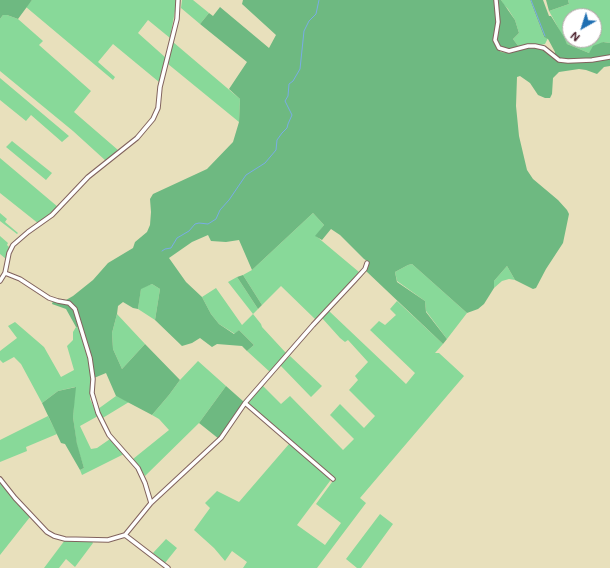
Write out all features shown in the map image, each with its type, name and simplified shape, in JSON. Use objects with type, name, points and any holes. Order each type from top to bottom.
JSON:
[{"type":"street","points":[[0,281],[5,273],[9,253],[13,245],[52,215],[88,177],[138,138],[153,119],[158,108],[160,87],[177,19],[178,0]]},
{"type":"street","points":[[496,0],[498,22],[495,40],[499,48],[504,50],[514,50],[528,46],[536,46],[544,48],[559,60],[568,61],[592,60],[610,57]]},
{"type":"street","points":[[0,479],[19,503],[47,532],[54,536],[65,539],[108,540],[125,535],[151,503],[221,438],[245,403],[313,325],[355,280],[367,263]]},
{"type":"street","points":[[5,273],[20,279],[49,298],[69,303],[75,308],[90,358],[93,378],[92,393],[98,413],[109,435],[138,468],[145,483],[151,503]]},
{"type":"street","points":[[245,403],[333,479]]},
{"type":"street","points":[[125,535],[168,568]]},
{"type":"green space","points":[[0,0],[32,0],[18,19],[3,15],[0,19]]},
{"type":"green space","points":[[32,0],[177,0],[170,38],[148,20],[138,33],[166,58],[159,82],[113,44],[98,62],[115,77],[113,80],[26,7]]},
{"type":"green space","points":[[182,0],[193,0],[209,13],[200,24],[181,8]]},
{"type":"green space","points":[[243,0],[494,0],[496,22],[494,40],[501,52],[509,53],[530,47],[537,47],[554,59],[555,52],[548,39],[544,37],[530,0],[543,0],[549,16],[551,16],[562,34],[562,48],[577,48],[589,53],[592,48],[602,48],[602,42],[610,43],[610,66],[604,67],[597,74],[579,69],[559,72],[553,78],[552,94],[550,98],[545,98],[538,95],[530,83],[520,76],[517,77],[516,106],[519,136],[527,170],[533,179],[558,200],[569,214],[563,243],[546,269],[536,288],[533,289],[515,280],[507,266],[494,281],[494,288],[484,304],[478,309],[467,313],[412,264],[395,272],[397,282],[425,301],[426,312],[447,339],[443,344],[366,271],[369,262],[364,259],[340,235],[331,229],[322,240],[315,236],[324,225],[313,213],[252,270],[239,240],[226,242],[211,241],[208,235],[192,242],[169,258],[186,282],[202,297],[211,314],[219,324],[234,334],[239,330],[254,345],[247,351],[242,346],[217,344],[212,347],[200,338],[192,343],[182,346],[155,320],[160,289],[152,284],[141,289],[138,309],[133,308],[123,302],[118,306],[112,333],[113,349],[122,369],[145,344],[180,380],[152,415],[116,396],[106,373],[94,378],[92,358],[81,328],[76,327],[66,309],[52,304],[54,298],[66,300],[73,296],[93,280],[108,263],[133,248],[135,242],[147,232],[150,225],[150,199],[153,194],[207,169],[233,142],[239,122],[240,99],[229,89],[247,62],[200,24],[209,13],[213,16],[220,7],[269,48],[276,35],[242,4]]},
{"type":"green space","points":[[497,0],[501,0],[515,20],[519,33],[513,39],[519,47],[509,49],[500,47],[497,41],[500,23]]},
{"type":"green space","points":[[501,0],[530,0],[544,37],[548,38],[545,44],[528,44],[519,47],[513,39],[519,33],[515,20]]},
{"type":"green space","points":[[546,0],[568,0],[569,4],[549,11]]},
{"type":"green space","points":[[568,0],[610,0],[610,43],[602,43],[602,8],[562,8],[562,35],[549,11],[569,4]]},
{"type":"green space","points":[[3,15],[18,19],[43,41],[39,45],[91,91],[74,112],[118,150],[106,161],[73,131],[0,71],[0,19]]},
{"type":"green space","points":[[173,42],[240,99],[239,122],[168,64]]},
{"type":"green space","points":[[577,48],[595,48],[589,53]]},
{"type":"green space","points":[[0,78],[69,136],[62,142],[31,115],[26,121],[0,100]]},
{"type":"green space","points":[[12,141],[52,173],[46,180],[6,147]]},
{"type":"green space","points":[[0,158],[58,207],[39,224],[0,193]]},
{"type":"green space","points":[[0,213],[7,219],[5,222],[18,233],[17,234],[0,221]]},
{"type":"green space","points":[[313,213],[324,225],[316,236],[359,272],[316,320],[281,286],[262,305],[243,275],[252,270]]},
{"type":"green space","points":[[0,236],[8,243],[7,245],[9,247],[6,259],[0,254]]},
{"type":"green space","points":[[412,264],[467,313],[447,339],[426,311],[425,301],[397,281],[395,272]]},
{"type":"green space","points":[[507,266],[515,280],[509,279],[502,281],[494,288],[494,281]]},
{"type":"green space","points":[[243,275],[262,305],[258,309],[237,277]]},
{"type":"green space","points":[[237,277],[258,309],[253,314],[228,282]]},
{"type":"green space","points":[[152,284],[160,289],[155,320],[138,309],[141,288]]},
{"type":"green space","points":[[216,288],[242,325],[253,314],[262,327],[286,353],[270,372],[247,351],[254,345],[239,330],[235,334],[219,324],[211,314],[202,297]]},
{"type":"green space","points":[[397,301],[443,344],[435,353],[439,353],[464,376],[360,498],[366,503],[317,568],[243,568],[247,562],[232,551],[225,561],[214,548],[194,530],[210,508],[205,503],[217,491],[239,502],[289,444],[330,478],[330,481],[297,525],[325,545],[341,523],[316,504],[335,478],[248,403],[262,385],[281,404],[290,396],[343,450],[354,439],[330,415],[340,404],[364,428],[375,416],[349,390],[358,380],[355,376],[368,362],[348,340],[345,342],[340,338],[322,318],[329,311],[406,384],[415,373],[370,330],[379,321],[385,325],[396,315],[390,309]]},
{"type":"green space","points":[[117,314],[145,344],[122,369],[113,349],[112,333]]},
{"type":"green space","points":[[15,322],[44,347],[61,377],[74,370],[67,346],[73,340],[73,332],[76,327],[81,328],[92,358],[94,378],[93,390],[90,390],[90,399],[98,416],[80,426],[91,449],[97,448],[110,439],[124,454],[82,475],[80,470],[84,468],[77,446],[73,417],[75,387],[58,391],[42,403],[21,364],[14,357],[3,363],[0,360],[0,351],[17,338],[8,326]]},
{"type":"green space","points":[[290,356],[322,386],[311,397],[280,365]]},
{"type":"green space","points":[[198,361],[226,386],[199,423],[145,476],[133,459],[169,430],[159,419],[152,415],[180,380]]},
{"type":"green space","points":[[226,386],[244,402],[219,439],[199,423]]},
{"type":"green space","points":[[76,387],[73,417],[77,444],[84,468],[80,470],[65,444],[61,443],[42,403],[58,391]]},
{"type":"green space","points":[[116,396],[129,402],[101,419],[98,409]]},
{"type":"green space","points":[[48,416],[57,434],[26,447],[27,451],[0,462],[0,440]]},
{"type":"green space","points":[[0,483],[30,517],[0,555]]},
{"type":"green space","points":[[380,514],[393,524],[361,568],[357,568],[346,559]]},
{"type":"green space","points":[[166,539],[177,548],[165,563],[153,553]]},
{"type":"green space","points":[[65,540],[91,540],[93,543],[75,567],[66,559],[59,568],[44,568]]},
{"type":"waterway","points":[[162,251],[171,248],[177,238],[189,231],[195,224],[208,224],[216,219],[220,210],[229,200],[246,175],[265,163],[276,150],[277,140],[287,128],[292,115],[285,101],[288,96],[289,84],[293,81],[300,69],[304,31],[309,21],[316,14],[319,0]]},
{"type":"waterway","points":[[531,0],[545,36]]}]
